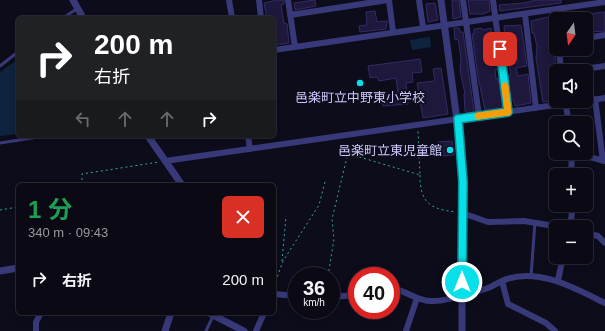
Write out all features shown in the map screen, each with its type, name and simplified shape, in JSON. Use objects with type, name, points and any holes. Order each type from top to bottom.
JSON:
[{"type":"street","points":[[73,0],[82,16]]},
{"type":"street","points":[[229,0],[232,16]]},
{"type":"street","points":[[259,0],[261,16]]},
{"type":"street","points":[[288,0],[295,47]]},
{"type":"street","points":[[290,15],[388,0],[393,32]]},
{"type":"street","points":[[419,0],[423,27]]},
{"type":"street","points":[[441,0],[462,158],[462,331]]},
{"type":"street","points":[[463,0],[479,116]]},
{"type":"street","points":[[493,0],[508,112]]},
{"type":"street","points":[[276,50],[423,27],[554,10],[595,2],[605,2]]},
{"type":"street","points":[[525,14],[536,108]]},
{"type":"street","points":[[593,37],[605,36]]},
{"type":"street","points":[[593,68],[605,66]]},
{"type":"street","points":[[593,158],[604,161],[595,99],[605,98]]},
{"type":"street","points":[[166,161],[549,105]]},
{"type":"street","points":[[149,138],[181,183]]},
{"type":"street","points":[[248,138],[250,149]]},
{"type":"street","points":[[462,213],[488,222],[524,221],[549,225]]},
{"type":"street","points":[[593,235],[598,236],[605,243]]},
{"type":"street","points":[[558,280],[561,264]]},
{"type":"street","points":[[0,271],[16,268]]},
{"type":"street","points":[[400,291],[431,302],[488,288],[512,277],[531,277],[558,280],[605,303]]},
{"type":"street","points":[[502,281],[508,304],[546,323],[555,331]]},
{"type":"street","points":[[276,294],[288,295]]},
{"type":"street","points":[[406,331],[417,298]]},
{"type":"street","points":[[36,331],[36,322],[40,315]]},
{"type":"street","points":[[165,331],[170,315]]},
{"type":"street","points":[[213,315],[244,331]]},
{"type":"street","points":[[256,331],[263,315]]},
{"type":"lane","points":[[66,16],[78,8]]},
{"type":"lane","points":[[0,66],[16,54]]},
{"type":"lane","points":[[0,142],[30,138]]},
{"type":"lane","points":[[531,277],[535,222]]},
{"type":"lane","points":[[206,331],[211,315]]},
{"type":"path","points":[[418,124],[420,145],[420,188],[426,201],[440,210],[462,213]]},
{"type":"path","points":[[329,267],[334,239],[332,219],[348,155],[420,175]]},
{"type":"path","points":[[82,183],[82,174],[166,161]]},
{"type":"path","points":[[276,280],[282,264],[316,210],[325,182]]},
{"type":"path","points":[[0,210],[16,207]]},
{"type":"path","points":[[282,264],[286,216]]},
{"type":"water","points":[[430,37],[431,47],[412,50],[410,40]]},
{"type":"water","points":[[16,60],[16,134],[0,136],[0,72]]},
{"type":"building","points":[[284,0],[284,4],[281,5],[284,23],[287,24],[289,43],[276,45],[276,16],[267,16],[264,3]]},
{"type":"building","points":[[315,0],[316,6],[295,10],[294,3]]},
{"type":"building","points":[[452,0],[459,0],[461,17],[453,19]]},
{"type":"building","points":[[468,0],[489,0],[490,11],[483,14],[470,14]]},
{"type":"building","points":[[536,0],[561,0],[561,3],[500,11],[499,5],[524,3]]},
{"type":"building","points":[[435,3],[438,20],[428,22],[426,4]]},
{"type":"building","points":[[375,11],[377,22],[387,21],[386,29],[360,32],[359,26],[367,25],[366,12]]},
{"type":"building","points":[[605,12],[605,31],[593,32],[593,13]]},
{"type":"building","points":[[549,18],[549,56],[555,56],[555,64],[549,64],[549,101],[543,102],[536,58],[537,47],[534,33],[532,33],[531,21]]},
{"type":"building","points":[[521,25],[527,66],[516,68],[518,76],[528,74],[531,103],[515,106],[513,99],[511,99],[508,75],[511,75],[509,64],[518,63],[517,54],[506,56],[504,26]]},
{"type":"building","points":[[454,28],[459,28],[460,32],[463,32],[474,112],[467,113],[465,111],[465,94],[460,70],[461,58],[458,39],[455,40]]},
{"type":"building","points":[[482,28],[482,30],[491,28],[498,70],[495,70],[496,79],[498,78],[503,108],[485,110],[478,77],[472,34],[474,34],[474,29]]},
{"type":"building","points":[[420,59],[422,72],[412,73],[413,82],[406,83],[408,104],[383,106],[381,96],[398,93],[396,78],[379,81],[377,77],[370,78],[368,66]]},
{"type":"building","points":[[441,68],[448,114],[423,118],[417,83],[435,81],[433,69]]},
{"type":"building","points":[[452,141],[454,155],[440,156],[438,142]]},
{"type":"slow traffic","points":[[478,116],[508,112],[505,86]]},
{"type":"place","name":"邑楽町立中野東小学校","points":[[360,83]]},
{"type":"place","name":"邑楽町立東児童館","points":[[450,150]]},
{"type":"route","points":[[462,282],[463,182],[462,148],[458,119],[508,112],[500,49]]}]
